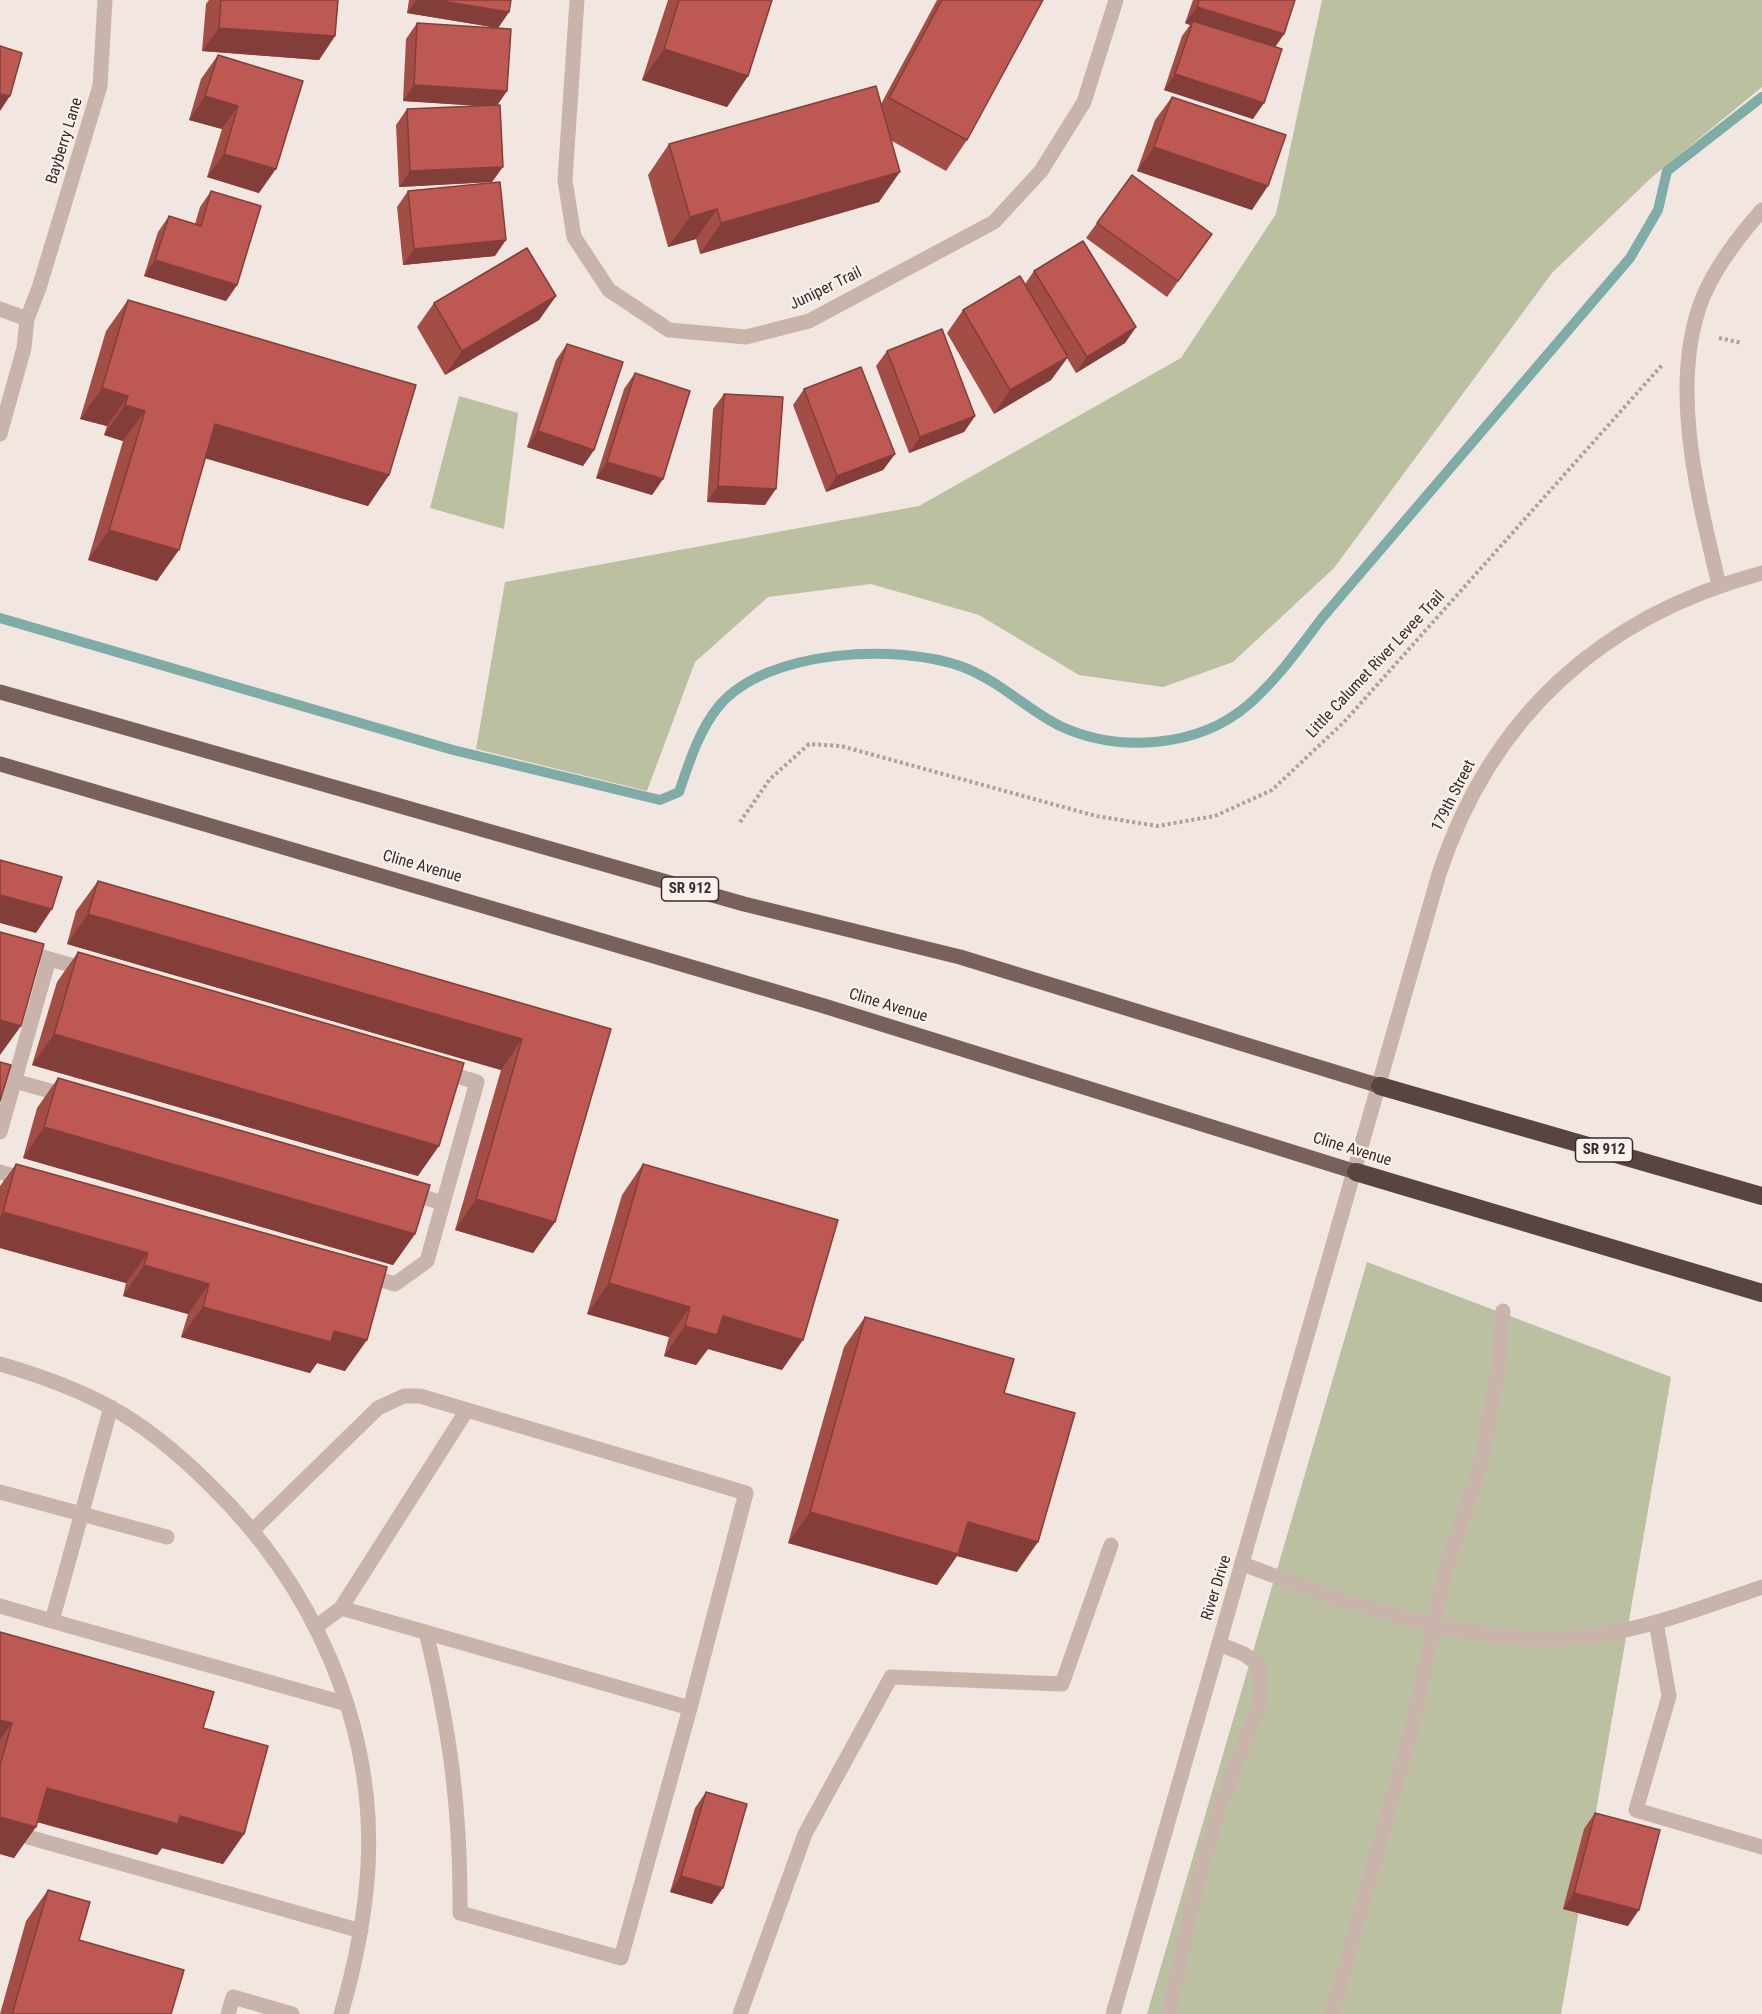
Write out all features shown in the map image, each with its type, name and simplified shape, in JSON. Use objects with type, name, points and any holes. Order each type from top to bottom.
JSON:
[{"type":"highway","name":"SR 912","points":[[1380,1086],[1762,1196]]},
{"type":"highway","name":"Cline Avenue","points":[[1356,1172],[1762,1293]]},
{"type":"main road","name":"SR 912","points":[[0,692],[744,904],[960,957],[1380,1086]]},
{"type":"main road","name":"Cline Avenue","points":[[0,764],[824,1006],[1356,1172]]},
{"type":"street","name":"Bayberry Lane","points":[[0,434],[24,348],[27,319],[39,288],[100,86],[105,0]]},
{"type":"street","name":"Juniper Trail","points":[[577,0],[565,180],[574,237],[609,290],[669,330],[746,338],[809,321],[994,222],[1041,171],[1084,102],[1116,0]]},
{"type":"street","points":[[1719,585],[1698,494],[1686,383],[1692,332],[1703,298],[1717,270],[1762,210]]},
{"type":"street","points":[[0,309],[27,319]]},
{"type":"street","name":"179th Street","points":[[1356,1172],[1449,845],[1486,771],[1516,728],[1552,688],[1586,657],[1627,627],[1674,603],[1719,585],[1762,573]]},
{"type":"street","points":[[0,945],[105,975]]},
{"type":"street","points":[[0,1132],[8,1079],[49,959]]},
{"type":"street","points":[[350,1272],[395,1284],[428,1261],[477,1082],[421,1066]]},
{"type":"street","points":[[8,1079],[83,1100]]},
{"type":"street","name":"River Drive","points":[[1113,2014],[1356,1172]]},
{"type":"street","points":[[0,1173],[45,1185]]},
{"type":"street","points":[[387,1187],[443,1203]]},
{"type":"street","points":[[1332,2014],[1414,1720],[1445,1572],[1481,1464],[1498,1369],[1503,1311]]},
{"type":"street","points":[[0,1364],[63,1385],[111,1407],[152,1434],[193,1468],[253,1530],[275,1558],[316,1627],[347,1704],[359,1752],[367,1810],[368,1866],[362,1931],[341,2014]]},
{"type":"street","points":[[253,1530],[378,1408],[388,1401],[404,1396],[420,1396],[746,1493],[621,1958],[460,1913],[461,1855],[454,1769],[443,1701],[426,1632]]},
{"type":"street","points":[[52,1621],[111,1407]]},
{"type":"street","points":[[316,1627],[341,1608],[467,1410]]},
{"type":"street","points":[[0,1492],[167,1537]]},
{"type":"street","points":[[740,2014],[804,1834],[891,1677],[1062,1684],[1111,1545]]},
{"type":"street","points":[[1243,1564],[1351,1601],[1433,1623],[1511,1637],[1591,1636],[1656,1622],[1762,1587]]},
{"type":"street","points":[[0,1606],[347,1704]]},
{"type":"street","points":[[341,1608],[690,1708]]},
{"type":"street","points":[[1656,1622],[1669,1696],[1636,1810],[1762,1846]]},
{"type":"street","points":[[1169,2014],[1195,1891],[1220,1806],[1260,1702],[1259,1665],[1244,1654],[1218,1644]]},
{"type":"street","points":[[28,1837],[362,1931]]},
{"type":"street","points":[[228,2014],[233,1997],[292,2014]]},
{"type":"path","name":"Little Calumet River Levee Trail","points":[[740,822],[770,779],[809,744],[841,746],[1096,816],[1157,826],[1215,816],[1272,790],[1344,722],[1692,332]]},
{"type":"green space","points":[[1322,0],[1762,0],[1762,87],[1651,178],[1552,273],[1334,568],[1233,662],[1163,687],[1079,675],[979,615],[871,584],[768,597],[695,662],[647,791],[476,749],[505,582],[919,506],[1181,358],[1276,214]]},
{"type":"green space","points":[[459,396],[518,413],[504,529],[430,508]]},
{"type":"green space","points":[[1367,1262],[1671,1377],[1561,2014],[1147,2014]]},
{"type":"building","points":[[221,0],[338,0],[335,36],[219,28]]},
{"type":"building","points":[[435,0],[511,0],[509,12]]},
{"type":"building","points":[[679,0],[772,0],[748,76],[664,49]]},
{"type":"building","points":[[942,0],[1043,0],[967,140],[889,98]]},
{"type":"building","points":[[1199,0],[1295,0],[1284,34],[1197,7]]},
{"type":"building","points":[[1193,21],[1282,49],[1264,103],[1175,74]]},
{"type":"building","points":[[417,23],[511,29],[507,91],[414,85]]},
{"type":"building","points":[[0,46],[22,53],[10,96],[0,94]]},
{"type":"building","points":[[218,55],[303,81],[276,169],[224,154],[238,106],[205,96]]},
{"type":"building","points":[[876,86],[900,172],[721,223],[717,209],[690,217],[669,144]]},
{"type":"building","points":[[1172,97],[1286,135],[1268,186],[1154,147]]},
{"type":"building","points":[[500,105],[503,167],[410,171],[407,109]]},
{"type":"building","points":[[1132,175],[1212,234],[1178,281],[1097,223]]},
{"type":"building","points":[[500,182],[506,240],[414,249],[408,191]]},
{"type":"building","points":[[211,191],[261,206],[237,285],[155,260],[169,216],[201,226]]},
{"type":"building","points":[[1083,241],[1136,327],[1087,357],[1034,271]]},
{"type":"building","points":[[527,248],[556,296],[462,351],[434,303]]},
{"type":"building","points":[[1020,276],[1068,357],[1010,390],[963,310]]},
{"type":"building","points":[[128,300],[416,385],[389,475],[215,424],[179,550],[109,530],[145,411],[125,405],[128,396],[102,388]]},
{"type":"building","points":[[942,329],[975,416],[920,437],[887,351]]},
{"type":"building","points":[[567,344],[623,362],[594,450],[538,431]]},
{"type":"building","points":[[861,367],[895,454],[837,476],[804,389]]},
{"type":"building","points":[[635,373],[690,391],[663,479],[607,462]]},
{"type":"building","points":[[724,394],[783,397],[776,489],[718,486]]},
{"type":"building","points":[[0,860],[62,877],[52,909],[0,895]]},
{"type":"building","points":[[98,881],[611,1029],[555,1222],[476,1199],[522,1039],[88,914]]},
{"type":"building","points":[[0,932],[44,944],[21,1026],[0,1020]]},
{"type":"building","points":[[78,952],[464,1063],[439,1146],[54,1034]]},
{"type":"building","points":[[0,1062],[11,1065],[0,1101]]},
{"type":"building","points":[[58,1078],[430,1185],[415,1234],[44,1127]]},
{"type":"building","points":[[16,1164],[387,1267],[367,1340],[334,1331],[331,1342],[203,1307],[209,1284],[144,1265],[148,1253],[3,1212]]},
{"type":"building","points":[[643,1164],[838,1220],[803,1340],[723,1316],[717,1335],[685,1326],[690,1307],[609,1283]]},
{"type":"building","points":[[865,1317],[1014,1359],[1004,1393],[1075,1413],[1038,1542],[968,1522],[958,1554],[810,1512]]},
{"type":"building","points":[[0,1632],[214,1692],[203,1728],[268,1746],[244,1834],[180,1816],[178,1824],[47,1788],[36,1827],[0,1817],[0,1765],[12,1723],[0,1720]]},
{"type":"building","points":[[706,1792],[747,1804],[723,1888],[681,1876]]},
{"type":"building","points":[[1595,1813],[1660,1830],[1639,1910],[1574,1893]]},
{"type":"building","points":[[48,1890],[90,1902],[79,1940],[184,1970],[171,2014],[12,2014]]},
{"type":"waterway","points":[[0,618],[453,750],[660,800],[679,792],[695,747],[706,725],[719,706],[741,687],[768,672],[800,662],[835,656],[904,655],[936,659],[977,673],[1048,719],[1083,735],[1132,743],[1182,738],[1228,719],[1248,705],[1269,685],[1322,618],[1630,258],[1658,210],[1667,171],[1762,97]]}]
